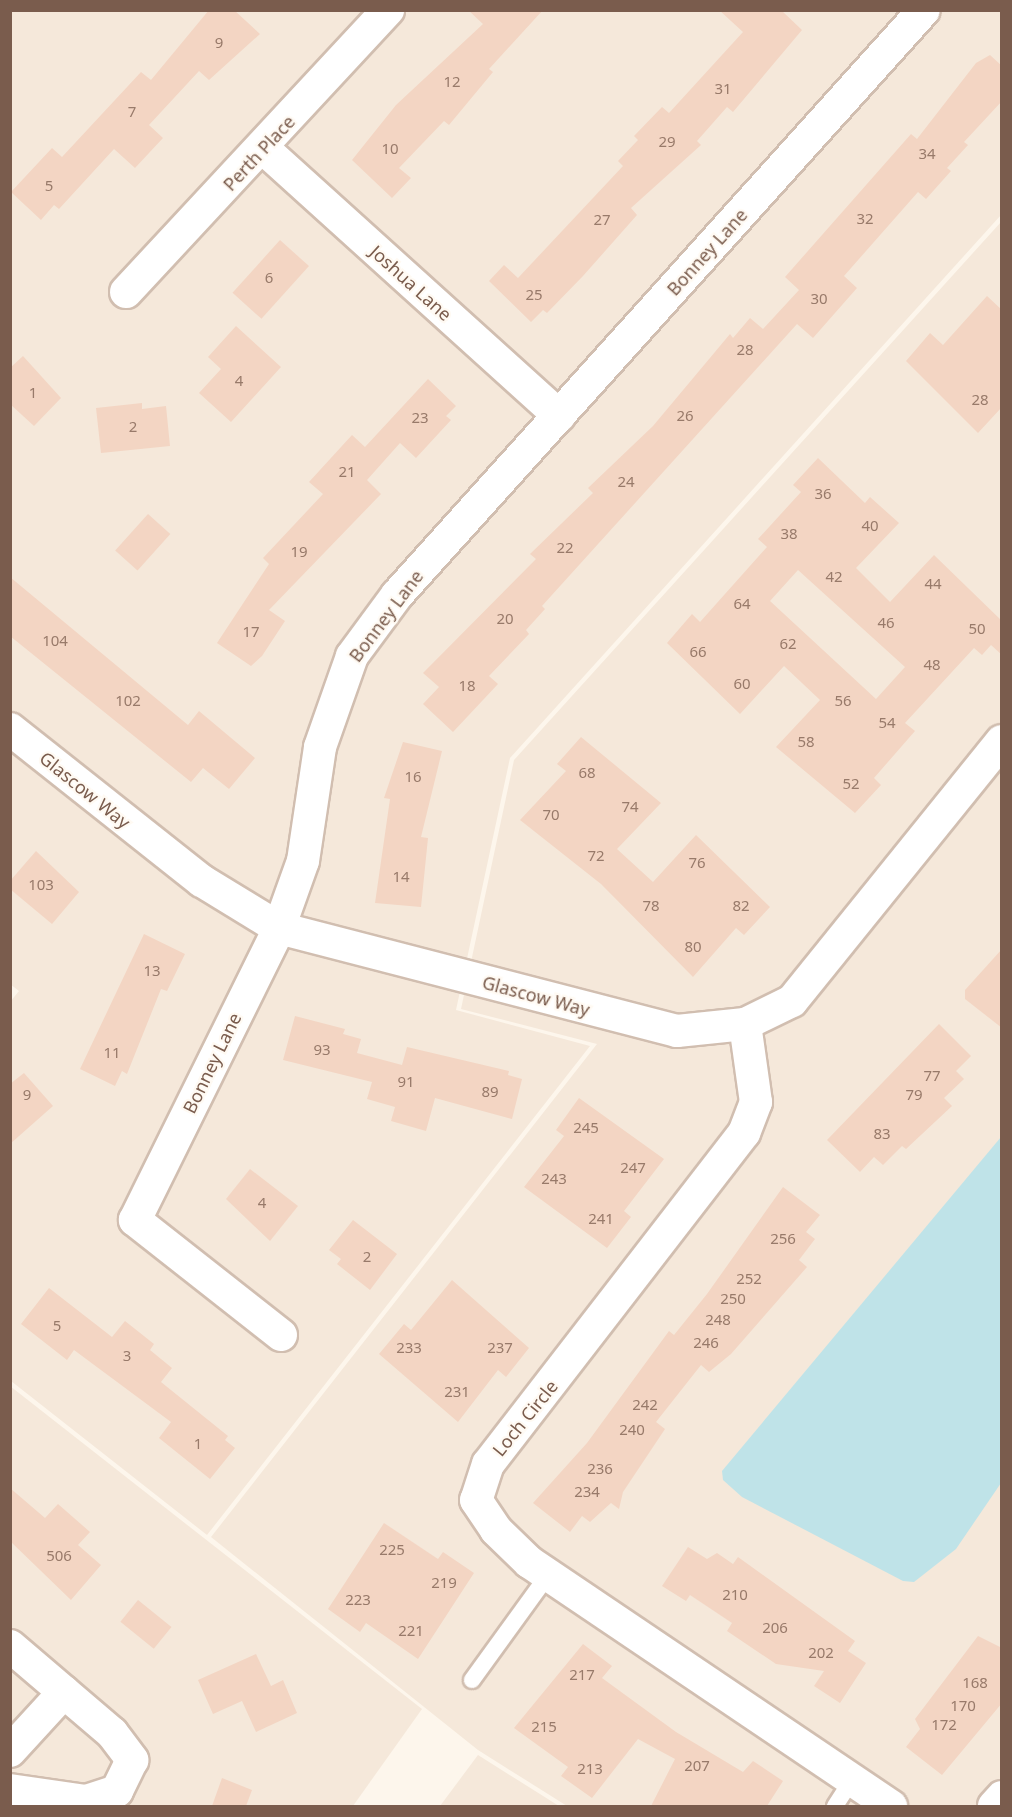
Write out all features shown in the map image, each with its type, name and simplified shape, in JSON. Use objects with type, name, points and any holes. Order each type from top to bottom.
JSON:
[{"type":"street","name":"Perth Place","points":[[126,292],[264,149],[388,10]]},
{"type":"street","name":"Bonney Lane","points":[[281,1335],[135,1220],[279,928],[303,861],[321,747],[352,656],[397,595],[924,10]]},
{"type":"street","name":"Joshua Lane","points":[[264,149],[559,416]]},
{"type":"street","name":"Glascow Way","points":[[10,729],[202,881],[279,928],[677,1031],[745,1024],[792,1001],[1002,741]]},
{"type":"street","name":"Loch Circle","points":[[745,1024],[756,1102],[744,1133],[488,1464],[476,1500],[496,1530],[548,1575],[843,1794],[891,1806]]},
{"type":"street","points":[[10,1646],[112,1733],[132,1760],[117,1791],[86,1802],[10,1790]]},
{"type":"street","points":[[10,1751],[64,1692]]},
{"type":"street","points":[[994,1806],[1002,1797]]},
{"type":"lane","points":[[472,1680],[548,1575]]},
{"type":"shaded area","points":[[10,11],[1001,11],[1001,215],[510,758],[456,1010],[590,1046],[207,1535],[11,1381],[10,1002],[19,991],[10,984]]},
{"type":"shaded area","points":[[1001,222],[1001,1806],[567,1806],[478,1750],[211,1537],[597,1044],[461,1009],[514,760]]},
{"type":"shaded area","points":[[10,1386],[422,1709],[353,1806],[11,1806]]},
{"type":"shaded area","points":[[478,1755],[559,1806],[440,1806]]},
{"type":"water","points":[[1001,1137],[1001,1483],[956,1549],[914,1582],[903,1581],[742,1497],[723,1480],[722,1471]]},
{"type":"building","points":[[209,10],[234,10],[260,34],[209,80],[199,71],[149,125],[163,138],[135,168],[114,149],[59,209],[54,205],[41,220],[11,192],[52,148],[62,157],[141,72],[151,80]]},
{"type":"building","points":[[468,10],[543,10],[489,69],[493,72],[449,125],[444,121],[399,168],[411,178],[392,198],[352,160],[396,105],[483,24]]},
{"type":"building","points":[[719,10],[781,10],[802,30],[733,112],[727,107],[697,141],[701,145],[631,208],[637,215],[583,276],[547,313],[543,310],[531,322],[489,281],[504,265],[518,278],[623,166],[618,161],[638,140],[634,136],[662,107],[669,113],[743,32]]},
{"type":"building","points":[[990,55],[1002,66],[1002,101],[964,142],[968,145],[947,168],[951,171],[926,199],[918,192],[844,276],[857,288],[813,338],[797,324],[542,606],[545,609],[526,630],[529,634],[489,676],[498,684],[453,732],[423,704],[439,687],[423,673],[536,559],[530,554],[593,493],[588,488],[653,426],[730,334],[733,338],[750,318],[763,329],[799,290],[785,277],[911,134],[917,139],[976,63]]},
{"type":"building","points":[[280,240],[309,266],[261,319],[232,293]]},
{"type":"building","points":[[987,296],[1002,310],[1001,408],[978,433],[906,361],[930,333],[943,345]]},
{"type":"building","points":[[236,326],[281,367],[231,422],[199,393],[221,369],[208,357]]},
{"type":"building","points":[[23,356],[61,398],[34,426],[10,404],[10,368]]},
{"type":"building","points":[[428,379],[456,406],[446,416],[451,420],[416,458],[400,443],[367,480],[381,494],[269,610],[285,621],[262,656],[251,666],[217,643],[269,564],[263,558],[323,494],[309,482],[352,435],[365,447]]},
{"type":"building","points":[[142,403],[142,409],[166,406],[170,446],[101,453],[96,408]]},
{"type":"building","points":[[818,458],[865,503],[870,497],[899,523],[856,568],[890,602],[934,555],[1002,621],[1002,655],[991,645],[982,655],[974,648],[905,723],[915,731],[874,778],[881,785],[855,813],[776,747],[820,700],[784,666],[740,714],[667,643],[692,614],[700,622],[767,547],[758,539],[801,492],[793,485]],"holes":[[[798,570],[905,667],[876,699],[770,601]]]},
{"type":"building","points":[[148,514],[170,534],[138,570],[115,550]]},
{"type":"building","points":[[10,577],[188,725],[199,711],[255,758],[229,789],[203,768],[191,782],[10,636]]},
{"type":"building","points":[[581,737],[661,803],[617,849],[653,882],[696,835],[770,907],[744,935],[736,928],[693,977],[601,884],[520,820],[566,771],[557,764]]},
{"type":"building","points":[[403,742],[442,751],[421,837],[428,838],[421,907],[375,903],[390,799],[384,798]]},
{"type":"building","points":[[36,851],[79,892],[52,924],[10,889],[10,881]]},
{"type":"building","points":[[144,934],[185,954],[167,991],[161,989],[127,1074],[122,1071],[115,1086],[80,1069]]},
{"type":"building","points":[[1002,949],[1002,1028],[965,999],[965,990]]},
{"type":"building","points":[[295,1016],[345,1029],[343,1034],[361,1039],[357,1053],[402,1065],[407,1047],[509,1071],[508,1075],[522,1079],[512,1119],[435,1098],[426,1131],[391,1121],[395,1107],[367,1099],[372,1082],[283,1060]]},
{"type":"building","points":[[939,1024],[971,1056],[956,1071],[964,1079],[944,1098],[952,1106],[906,1149],[902,1146],[883,1165],[874,1157],[860,1172],[827,1140]]},
{"type":"building","points":[[24,1073],[53,1106],[10,1144],[10,1084]]},
{"type":"building","points":[[579,1098],[664,1159],[624,1211],[631,1217],[607,1248],[524,1187],[564,1136],[556,1130]]},
{"type":"building","points":[[250,1169],[298,1206],[270,1241],[226,1199]]},
{"type":"building","points":[[783,1187],[820,1215],[806,1232],[815,1239],[799,1260],[807,1267],[731,1354],[709,1372],[701,1365],[656,1422],[665,1429],[623,1492],[619,1509],[611,1503],[590,1522],[582,1516],[570,1532],[533,1503],[587,1443],[669,1331],[674,1335],[707,1294]]},
{"type":"building","points":[[353,1220],[397,1254],[370,1290],[337,1264],[341,1259],[329,1250]]},
{"type":"building","points":[[452,1280],[529,1348],[506,1377],[498,1370],[458,1422],[379,1354],[404,1324],[411,1330]]},
{"type":"building","points":[[49,1288],[112,1337],[125,1321],[154,1344],[150,1350],[172,1368],[161,1382],[228,1436],[225,1440],[235,1448],[210,1479],[159,1438],[171,1422],[74,1350],[67,1360],[21,1324]]},
{"type":"building","points":[[10,1488],[45,1518],[58,1504],[90,1532],[78,1545],[101,1565],[71,1600],[10,1541]]},
{"type":"building","points":[[384,1523],[438,1559],[443,1552],[474,1573],[418,1659],[366,1623],[360,1632],[328,1609]]},
{"type":"building","points":[[688,1547],[707,1559],[717,1553],[733,1564],[738,1557],[855,1641],[848,1651],[866,1663],[840,1703],[814,1686],[824,1671],[776,1664],[727,1631],[732,1623],[690,1595],[686,1601],[662,1586]]},
{"type":"building","points":[[138,1600],[171,1627],[154,1649],[120,1622]]},
{"type":"building","points":[[978,1636],[1002,1648],[1002,1703],[942,1775],[906,1747],[920,1729],[915,1719]]},
{"type":"building","points":[[583,1644],[612,1666],[602,1678],[676,1732],[743,1772],[753,1761],[783,1781],[767,1806],[651,1806],[675,1759],[638,1739],[592,1798],[561,1776],[568,1767],[514,1728]]},
{"type":"building","points":[[256,1654],[271,1686],[283,1680],[297,1713],[256,1732],[242,1701],[213,1714],[198,1680]]},
{"type":"building","points":[[222,1778],[252,1790],[246,1806],[212,1806]]}]
